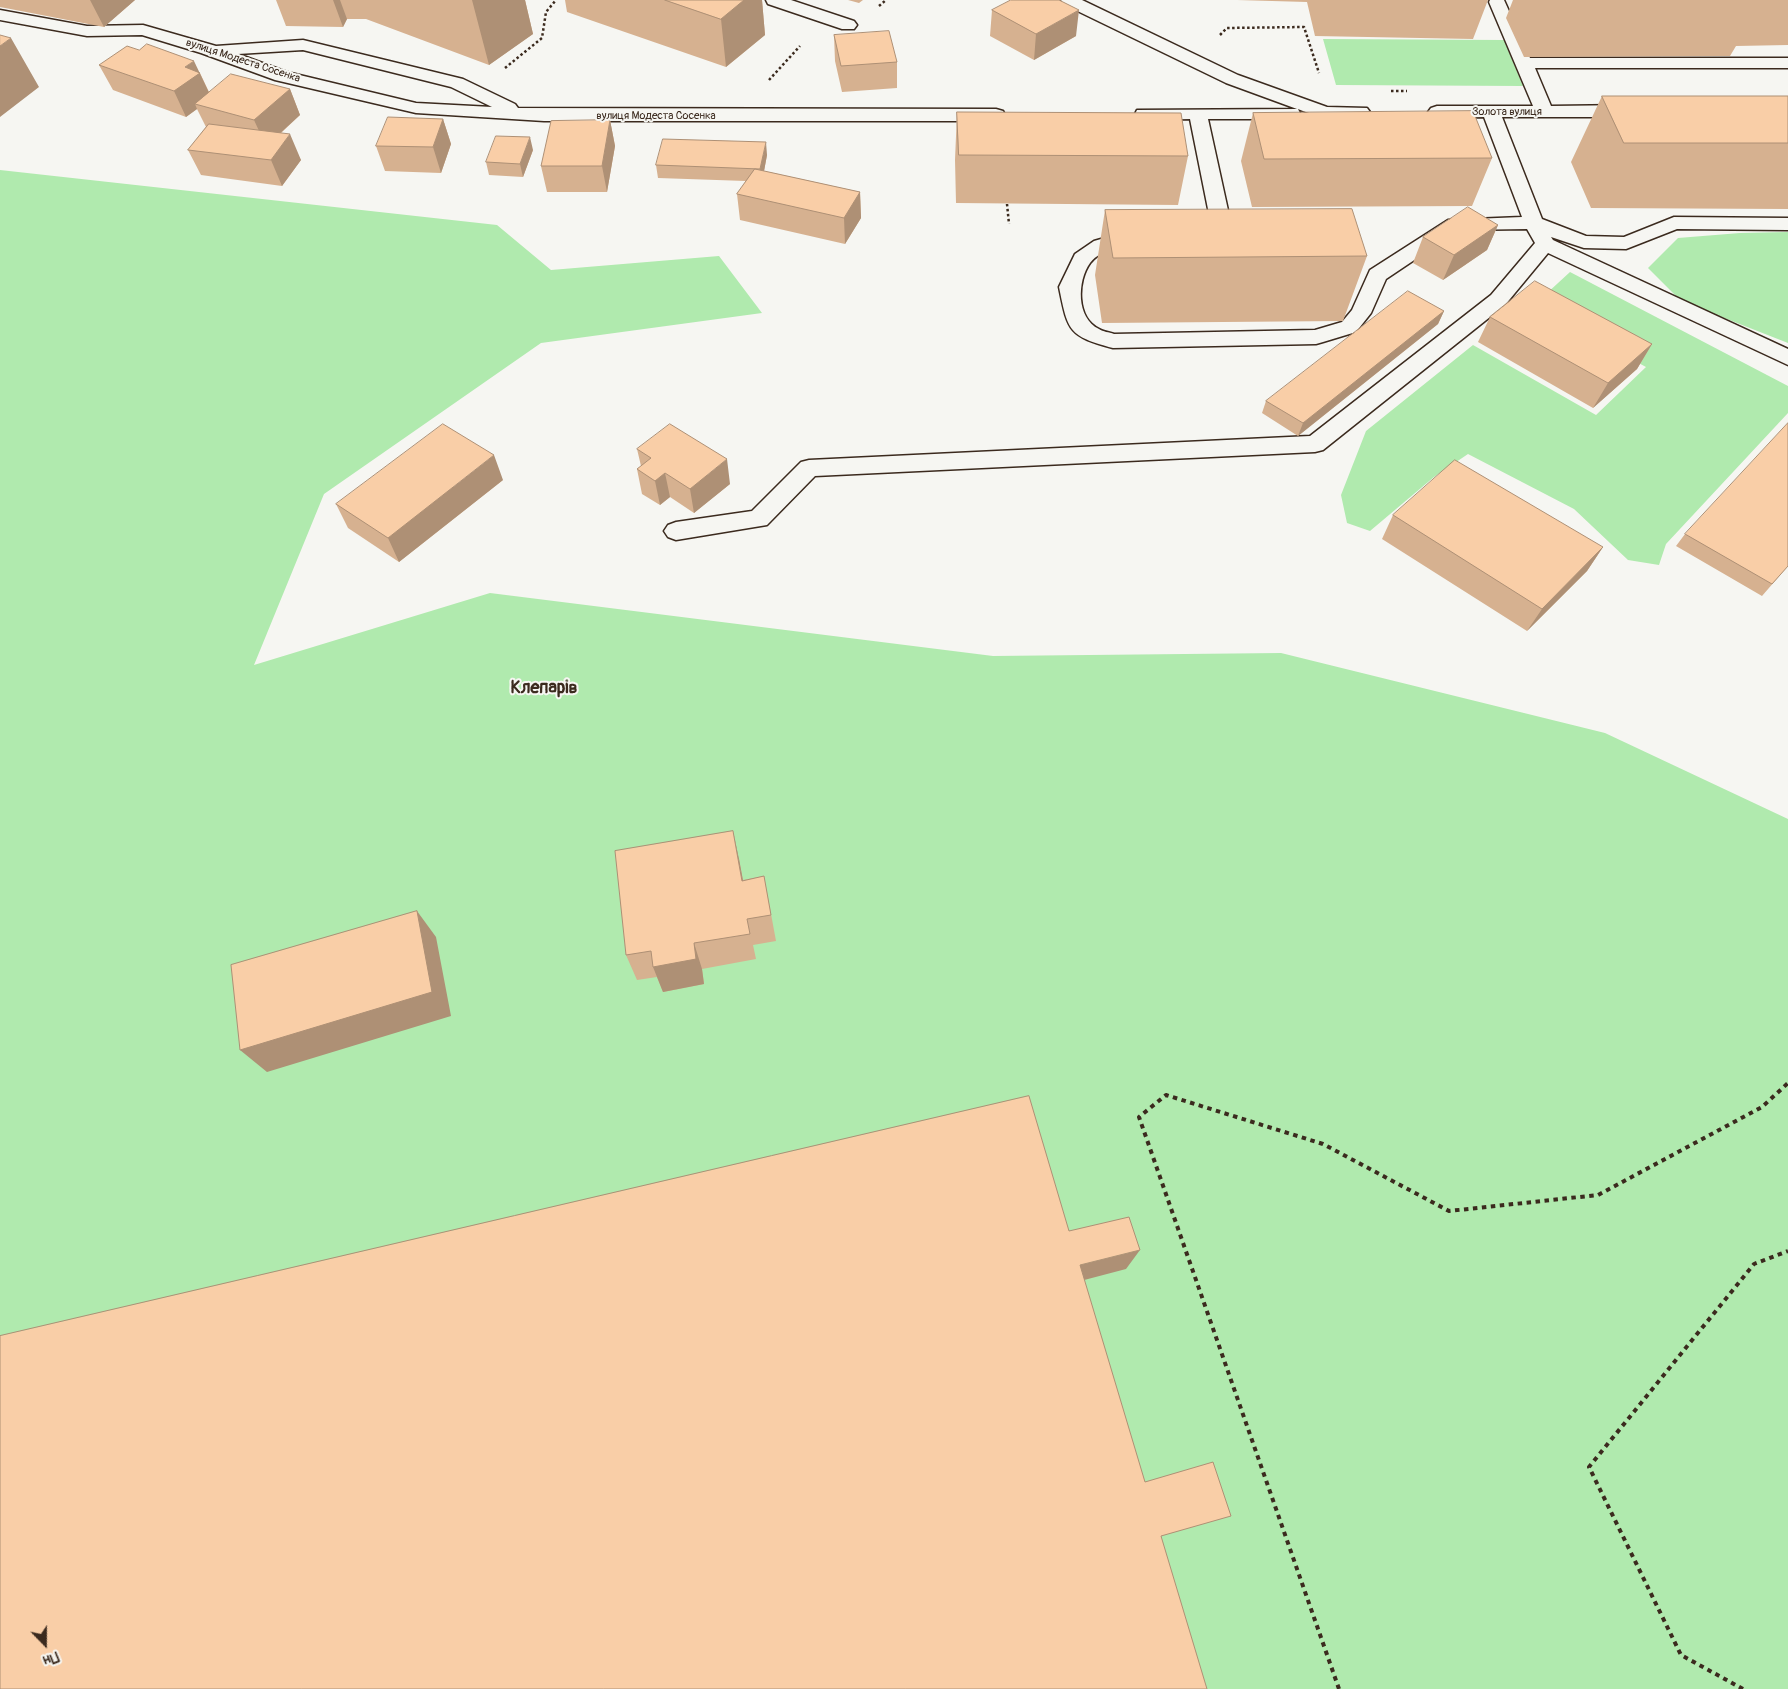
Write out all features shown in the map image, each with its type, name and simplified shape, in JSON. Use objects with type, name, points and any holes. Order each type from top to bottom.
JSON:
[{"type":"street","points":[[774,0],[848,25]]},
{"type":"street","points":[[1069,0],[1232,79],[1325,113]]},
{"type":"street","points":[[1496,2],[1545,112]]},
{"type":"street","name":"вулиця Модеста Сосенка","points":[[0,16],[87,31],[143,30],[211,50],[281,76],[416,108],[521,114],[772,117],[1010,115]]},
{"type":"street","points":[[211,50],[303,45],[457,83],[521,114]]},
{"type":"street","points":[[1524,63],[1788,63]]},
{"type":"street","name":"Золота вулиця","points":[[1422,112],[1653,111]]},
{"type":"street","points":[[1129,114],[1374,112]]},
{"type":"street","points":[[1491,112],[1534,223],[1545,244],[1788,358]]},
{"type":"street","points":[[1198,114],[1221,224],[1128,236],[1101,245],[1082,259],[1070,287],[1076,320],[1090,334],[1114,340],[1316,337],[1349,328],[1361,313],[1377,275],[1455,224],[1534,223],[1584,242],[1626,243],[1674,223],[1788,224]]},
{"type":"street","points":[[676,531],[758,519],[809,468],[1315,444],[1498,300],[1545,244]]},
{"type":"path","points":[[476,92],[542,38],[546,12],[556,0]]},
{"type":"path","points":[[1218,38],[1227,28],[1304,27],[1322,82]]},
{"type":"path","points":[[1007,204],[1009,224]]},
{"type":"path","points":[[1339,1689],[1138,1117],[1166,1095],[1323,1144],[1449,1211],[1598,1195],[1762,1107],[1788,1083]]},
{"type":"path","points":[[1743,1689],[1681,1655],[1589,1467],[1754,1264],[1788,1252]]},
{"type":"green space","points":[[1323,39],[1504,40],[1523,86],[1336,85]]},
{"type":"green space","points":[[0,170],[497,225],[551,270],[719,256],[762,313],[541,343],[324,494],[254,665],[490,593],[993,656],[1281,653],[1605,733],[1788,819],[1788,1689],[0,1689]]},
{"type":"green space","points":[[1788,232],[1788,343],[1681,301],[1648,268],[1678,238],[1740,233]]},
{"type":"green space","points":[[1570,272],[1788,386],[1788,413],[1666,544],[1659,565],[1628,560],[1574,509],[1468,454],[1434,477],[1370,531],[1347,523],[1341,495],[1366,431],[1473,345],[1596,415],[1646,367],[1533,306]]},
{"type":"building","points":[[665,0],[744,0],[721,19]]},
{"type":"building","points":[[1011,0],[1059,0],[1079,10],[1036,34],[992,10]]},
{"type":"building","points":[[889,31],[897,62],[841,66],[834,35]]},
{"type":"building","points":[[0,35],[11,38],[0,46]]},
{"type":"building","points":[[147,44],[194,61],[185,67],[200,73],[174,91],[99,65],[127,46],[139,50]]},
{"type":"building","points":[[231,74],[290,89],[254,120],[195,104]]},
{"type":"building","points":[[1602,96],[1788,96],[1788,143],[1624,143]]},
{"type":"building","points":[[1473,111],[1492,158],[1264,159],[1253,113]]},
{"type":"building","points":[[957,112],[1181,113],[1188,156],[959,155]]},
{"type":"building","points":[[388,117],[443,119],[433,147],[376,146]]},
{"type":"building","points":[[610,120],[602,166],[541,166],[551,121]]},
{"type":"building","points":[[209,124],[290,134],[271,160],[188,150]]},
{"type":"building","points":[[496,136],[530,137],[520,164],[486,162]]},
{"type":"building","points":[[663,139],[766,142],[760,169],[656,165]]},
{"type":"building","points":[[755,169],[860,192],[844,218],[737,194]]},
{"type":"building","points":[[1468,207],[1498,225],[1454,255],[1423,237]]},
{"type":"building","points":[[1352,209],[1367,256],[1113,258],[1105,210]]},
{"type":"building","points":[[1535,281],[1652,344],[1608,383],[1490,317]]},
{"type":"building","points":[[1408,291],[1444,311],[1303,423],[1266,401]]},
{"type":"building","points":[[1788,423],[1788,566],[1772,584],[1685,534]]},
{"type":"building","points":[[443,424],[494,455],[388,538],[336,504]]},
{"type":"building","points":[[670,424],[727,459],[690,489],[665,473],[655,481],[637,469],[651,458],[637,449]]},
{"type":"building","points":[[1455,460],[1603,547],[1542,609],[1393,515]]},
{"type":"building","points":[[733,831],[742,881],[764,876],[771,915],[747,919],[750,934],[694,943],[696,959],[653,967],[651,951],[626,955],[615,851]]},
{"type":"building","points":[[417,911],[432,992],[240,1050],[231,965]]},
{"type":"building","points":[[1029,1096],[1069,1231],[1129,1217],[1140,1250],[1080,1265],[1145,1482],[1213,1462],[1231,1516],[1161,1536],[1207,1689],[0,1689],[0,1336]]},
{"type":"district","name":"Клепарів","points":[[544,688]]}]
